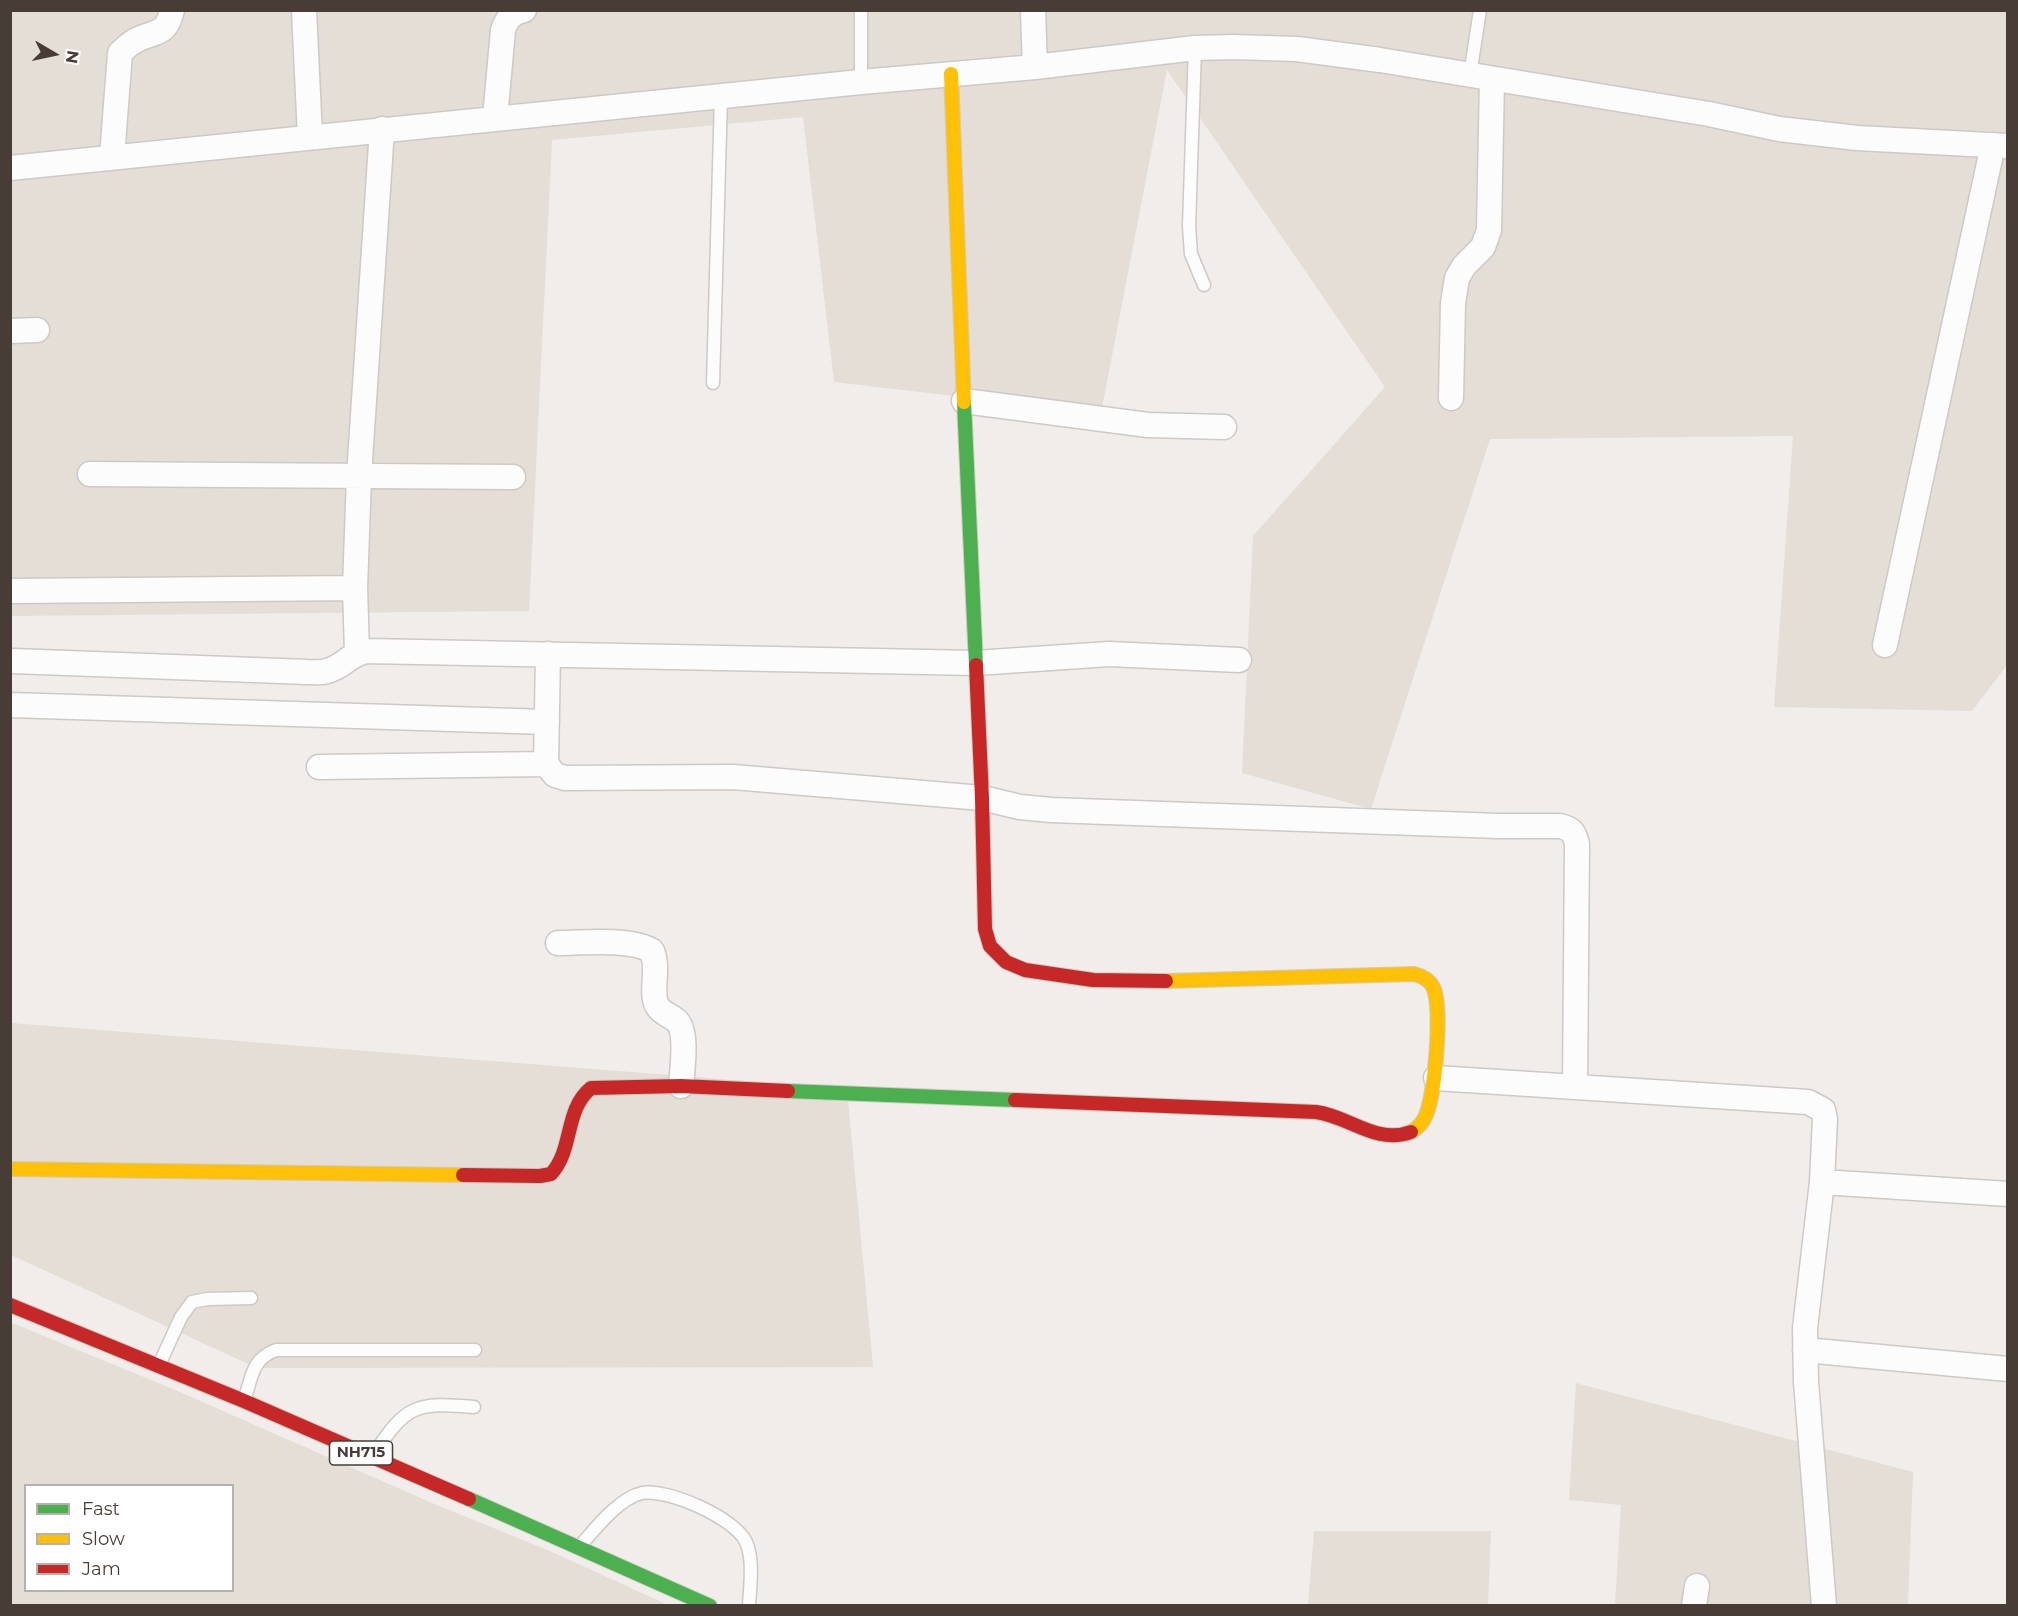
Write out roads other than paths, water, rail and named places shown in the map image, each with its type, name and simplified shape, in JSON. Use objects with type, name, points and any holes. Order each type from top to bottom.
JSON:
[{"type":"main road","points":[[10,1169],[540,1176],[551,1174],[559,1166],[566,1149],[575,1109],[582,1094],[591,1088],[681,1086],[1299,1112],[1325,1114],[1370,1132],[1389,1136],[1408,1134],[1420,1127],[1428,1110],[1436,1078],[1436,998],[1434,987],[1427,978],[1414,974],[1160,981],[1093,980],[1026,970],[1006,962],[990,946],[985,929],[982,798],[951,74]]},
{"type":"main road","name":"NH715","points":[[10,1305],[244,1401],[708,1605]]},
{"type":"street","points":[[112,157],[120,53],[128,45],[159,33],[169,23],[172,10]]},
{"type":"street","points":[[304,10],[310,137]]},
{"type":"street","points":[[495,118],[503,30],[512,15],[524,10]]},
{"type":"street","points":[[1033,10],[1035,67]]},
{"type":"street","points":[[10,168],[382,129],[1035,67],[1195,48],[1234,47],[1297,50],[1481,77],[1709,114],[1779,129],[1857,138],[2000,146],[1885,645]]},
{"type":"street","points":[[1451,398],[1453,303],[1457,278],[1464,266],[1483,247],[1489,230],[1490,103],[1481,77]]},
{"type":"street","points":[[357,652],[355,588],[359,476],[382,129]]},
{"type":"street","points":[[10,331],[37,330]]},
{"type":"street","points":[[964,401],[1139,424],[1224,427]]},
{"type":"street","points":[[90,474],[513,477]]},
{"type":"street","points":[[10,591],[355,588]]},
{"type":"street","points":[[13,661],[326,672],[357,652],[367,651],[976,663],[1109,654],[1239,660]]},
{"type":"street","points":[[549,654],[546,764],[555,775],[565,778],[733,777],[982,798],[1020,807],[1051,810],[1570,828],[1577,844],[1575,1087]]},
{"type":"street","points":[[10,705],[547,722]]},
{"type":"street","points":[[319,766],[546,764]]},
{"type":"street","points":[[558,943],[627,944],[645,946],[652,951],[657,968],[654,992],[658,1007],[678,1022],[682,1031],[681,1086]]},
{"type":"street","points":[[1436,1078],[1808,1102],[1823,1110],[1825,1119],[1822,1182],[1805,1350],[1824,1605]]},
{"type":"street","points":[[1822,1182],[2007,1194]]},
{"type":"street","points":[[1805,1350],[2007,1369]]},
{"type":"lane","points":[[861,10],[861,82]]},
{"type":"lane","points":[[1480,10],[1481,77]]},
{"type":"lane","points":[[1195,48],[1189,226],[1191,254],[1204,285]]},
{"type":"lane","points":[[713,383],[721,96]]},
{"type":"lane","points":[[159,1367],[181,1317],[192,1302],[199,1299],[251,1298]]},
{"type":"lane","points":[[244,1401],[256,1364],[261,1357],[276,1350],[475,1350]]},
{"type":"lane","points":[[372,1458],[404,1414],[427,1405],[474,1407]]},
{"type":"lane","points":[[579,1547],[609,1514],[626,1500],[642,1493],[668,1494],[710,1511],[733,1527],[746,1541],[750,1563],[749,1605]]}]
